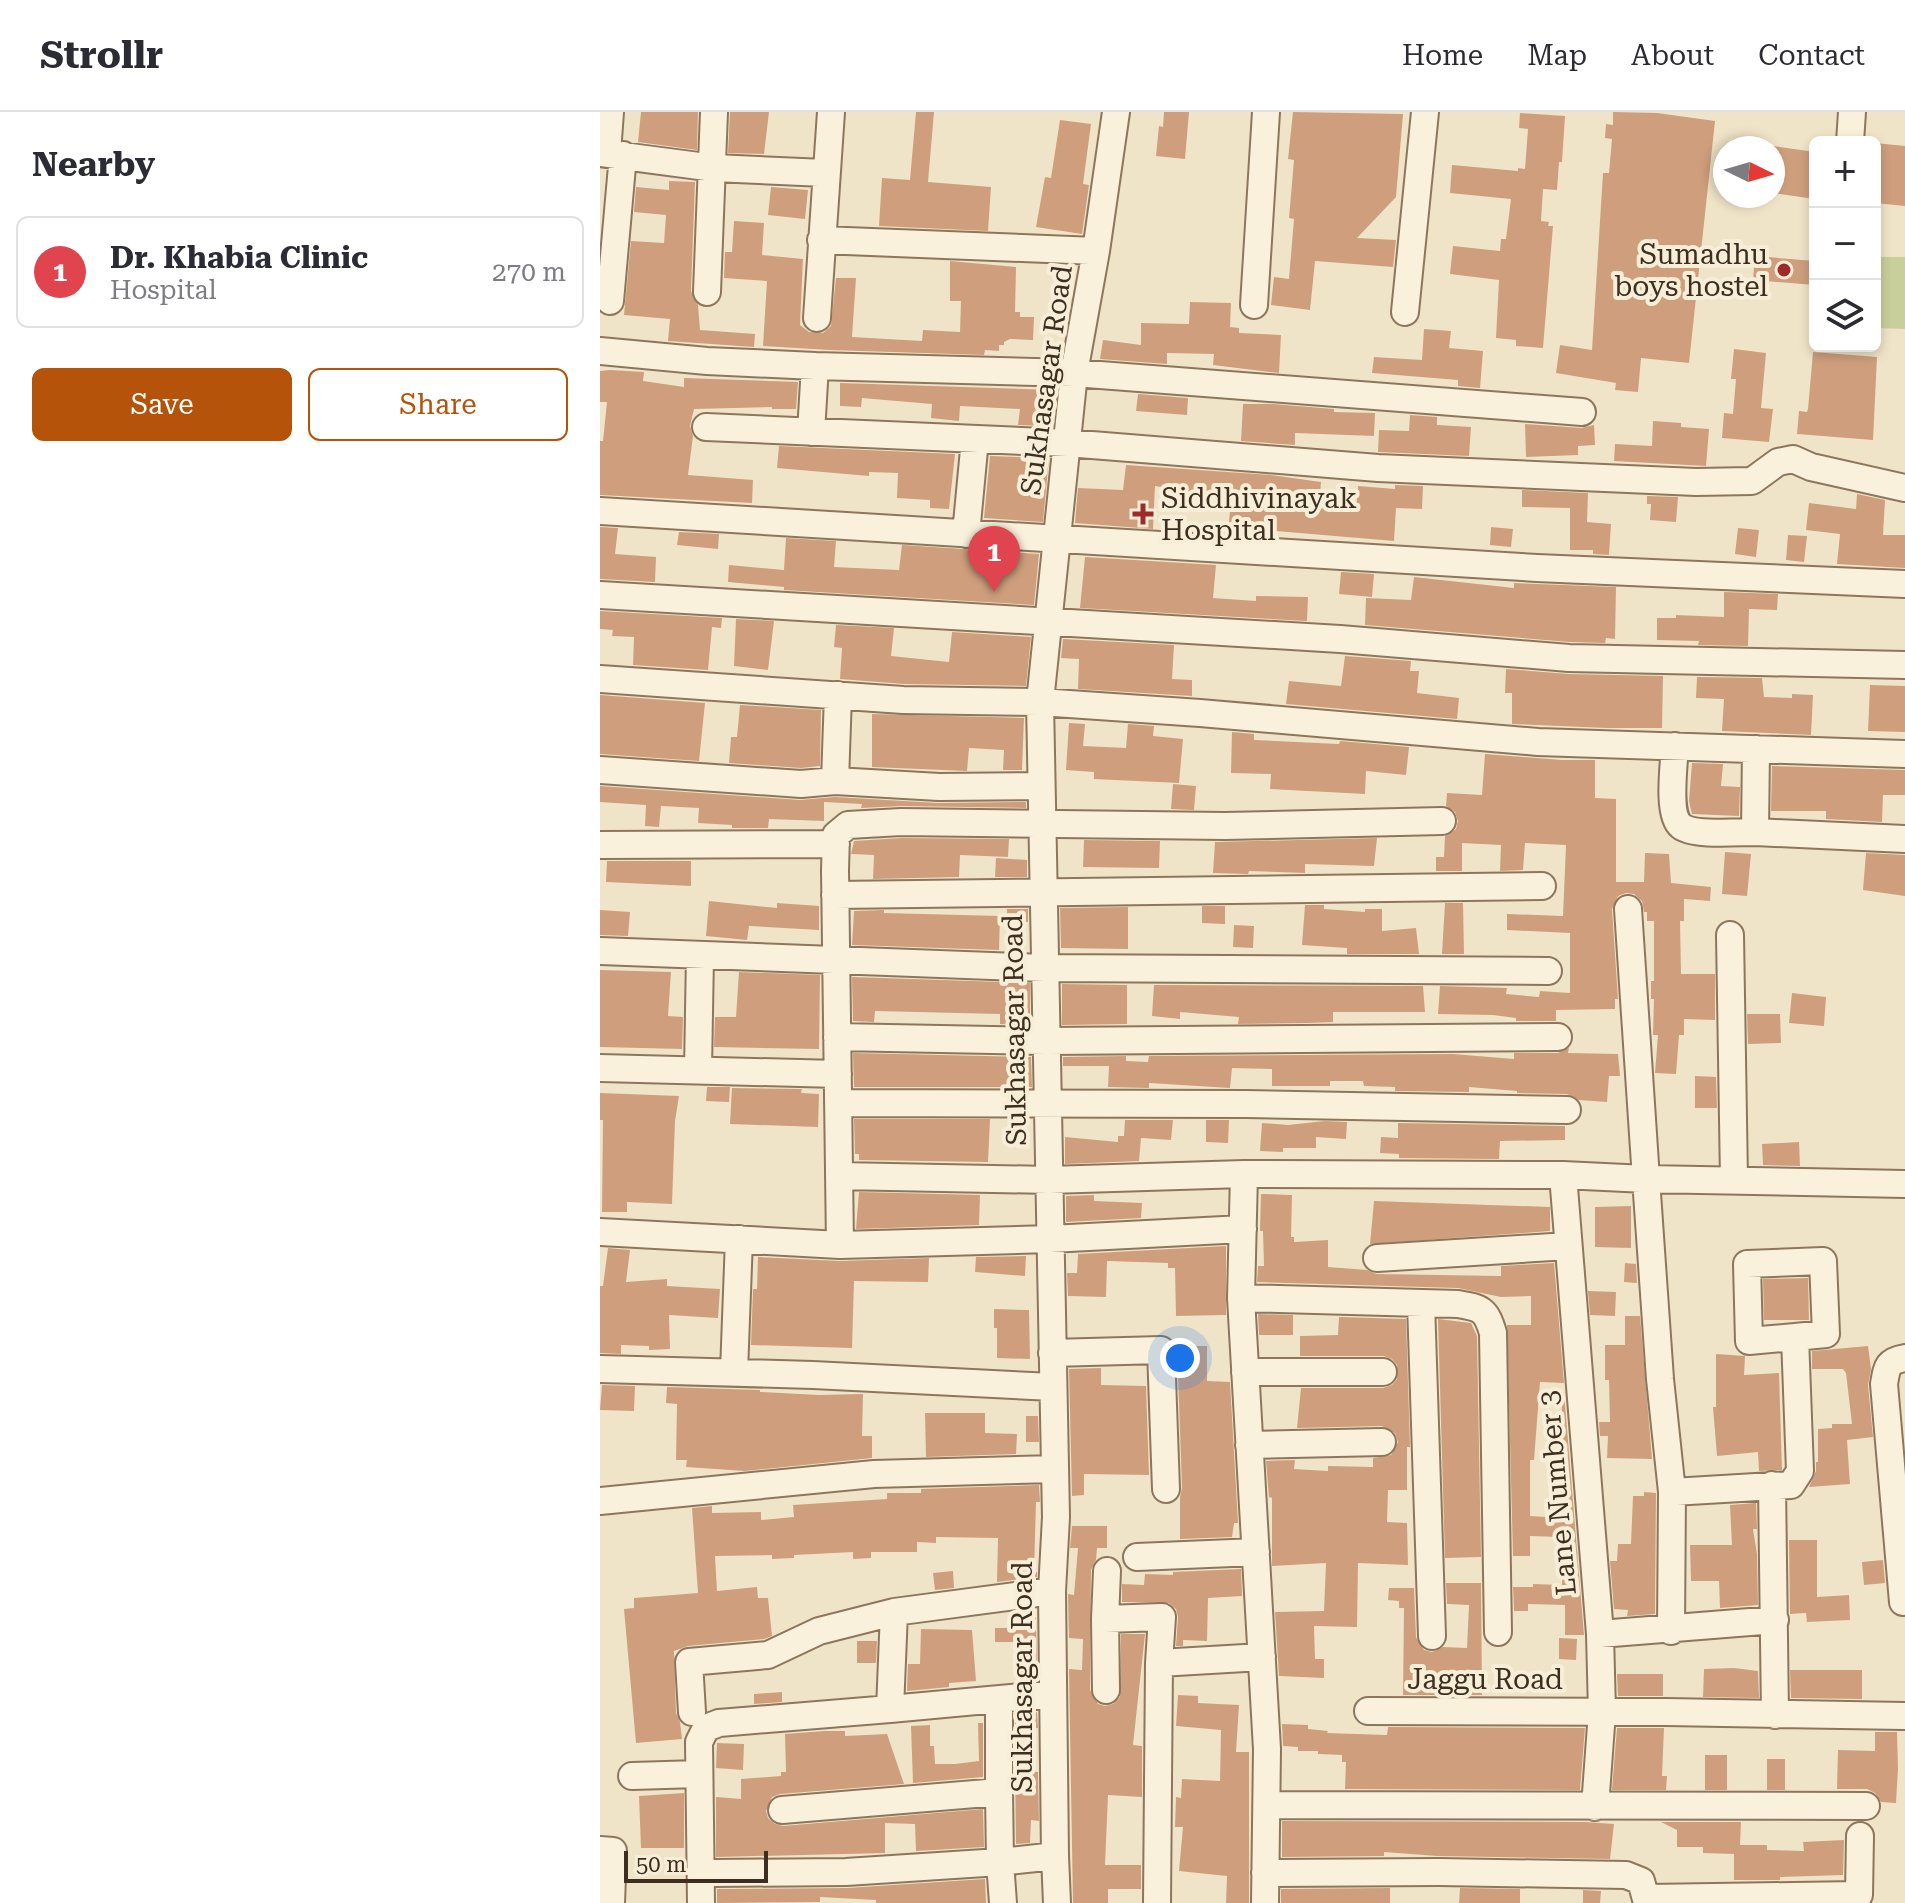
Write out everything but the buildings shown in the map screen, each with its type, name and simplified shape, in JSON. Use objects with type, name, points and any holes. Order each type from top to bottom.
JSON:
[{"type":"street","points":[[610,112],[610,301]]},
{"type":"street","points":[[707,292],[714,112]]},
{"type":"street","points":[[817,318],[831,112]]},
{"type":"street","points":[[1103,112],[1116,112]]},
{"type":"street","name":"Sukhasagar Road","points":[[1057,1903],[1052,1591],[1056,1517],[1040,702],[1074,373],[1116,112]]},
{"type":"street","points":[[1254,305],[1266,112]]},
{"type":"street","points":[[1405,312],[1425,112]]},
{"type":"street","points":[[1850,136],[1852,112]]},
{"type":"street","points":[[610,154],[714,168],[825,173]]},
{"type":"street","points":[[821,240],[1096,251]]},
{"type":"street","points":[[600,351],[707,361],[1074,373],[1582,412]]},
{"type":"street","points":[[811,432],[815,366]]},
{"type":"street","points":[[706,427],[1067,443],[1378,468],[1696,482],[1752,481],[1778,462],[1793,459],[1811,467],[1905,488]]},
{"type":"street","points":[[966,534],[975,439]]},
{"type":"street","points":[[600,511],[1582,571],[1905,584]]},
{"type":"street","points":[[600,595],[1048,620],[1569,658],[1905,665]]},
{"type":"street","points":[[600,679],[838,695],[1040,702],[1538,742],[1905,754]]},
{"type":"street","points":[[835,781],[838,695]]},
{"type":"street","points":[[1675,746],[1672,803],[1675,819],[1681,828],[1696,832],[1905,839]]},
{"type":"street","points":[[1755,832],[1756,749]]},
{"type":"street","points":[[600,770],[801,784],[835,781],[939,787],[1041,786]]},
{"type":"street","points":[[840,1245],[836,835],[848,825],[1225,826],[1442,821]]},
{"type":"street","points":[[600,845],[836,844]]},
{"type":"street","points":[[835,895],[1542,886]]},
{"type":"street","points":[[1628,909],[1660,1379],[1672,1492],[1671,1631]]},
{"type":"street","points":[[1730,935],[1734,1180]]},
{"type":"street","points":[[600,951],[1045,968],[1548,971]]},
{"type":"street","points":[[698,1070],[700,955]]},
{"type":"street","points":[[837,1037],[1046,1041],[1558,1037]]},
{"type":"street","points":[[600,1068],[838,1074]]},
{"type":"street","points":[[838,1103],[1567,1110]]},
{"type":"street","points":[[839,1176],[1049,1180],[1244,1174],[1563,1175],[1905,1184]]},
{"type":"street","points":[[1244,1174],[1241,1298],[1262,1657],[1267,1805],[1265,1903]]},
{"type":"street","name":"Lane Number 3","points":[[1563,1175],[1600,1634],[1602,1712],[1595,1807]]},
{"type":"street","points":[[600,1232],[840,1245],[1243,1229]]},
{"type":"street","points":[[734,1372],[739,1239]]},
{"type":"street","points":[[1377,1258],[1568,1246]]},
{"type":"street","points":[[1241,1298],[1421,1303],[1479,1308],[1489,1318],[1493,1333],[1498,1632]]},
{"type":"street","points":[[1421,1303],[1432,1636]]},
{"type":"street","points":[[1672,1492],[1791,1485],[1797,1479],[1800,1471],[1795,1337]]},
{"type":"street","points":[[1052,1353],[1161,1350],[1166,1489]]},
{"type":"street","points":[[1903,1602],[1897,1441],[1884,1384],[1887,1365],[1892,1360],[1905,1358]]},
{"type":"street","points":[[600,1369],[1053,1387]]},
{"type":"street","points":[[1245,1372],[1383,1372]]},
{"type":"street","points":[[1249,1445],[1382,1442]]},
{"type":"street","points":[[600,1501],[874,1474],[1055,1469]]},
{"type":"street","points":[[1772,1485],[1775,1715]]},
{"type":"street","points":[[1137,1557],[1256,1552]]},
{"type":"street","points":[[1106,1690],[1107,1571]]},
{"type":"street","points":[[692,1712],[689,1662],[768,1655],[819,1631],[894,1612],[1052,1591]]},
{"type":"street","points":[[890,1709],[894,1612]]},
{"type":"street","points":[[1105,1619],[1162,1617],[1157,1903]]},
{"type":"street","points":[[1600,1634],[1671,1631],[1775,1620]]},
{"type":"street","points":[[1159,1663],[1262,1657]]},
{"type":"street","points":[[701,1903],[699,1742],[706,1728],[719,1723],[1053,1694]]},
{"type":"street","points":[[999,1699],[1003,1903]]},
{"type":"street","name":"Jaggu Road","points":[[1368,1711],[1905,1716]]},
{"type":"street","points":[[632,1776],[699,1774]]},
{"type":"street","points":[[782,1810],[999,1792]]},
{"type":"street","points":[[1267,1805],[1866,1806]]},
{"type":"street","points":[[1265,1873],[1626,1875],[1641,1881],[1647,1900],[1859,1895],[1860,1836]]},
{"type":"street","points":[[600,1850],[613,1851],[611,1903]]},
{"type":"street","points":[[714,1873],[846,1872],[1055,1856]]},
{"type":"green space","points":[[1881,257],[1905,257],[1905,329],[1881,328]]},
{"type":"place","name":"Sumadhu boys hostel","points":[[1784,270]]},
{"type":"place","name":"Siddhivinayak Hospital","points":[[1143,514]]},
{"type":"place","name":"Dr. Khabia Clinic","points":[[994,592]]}]
